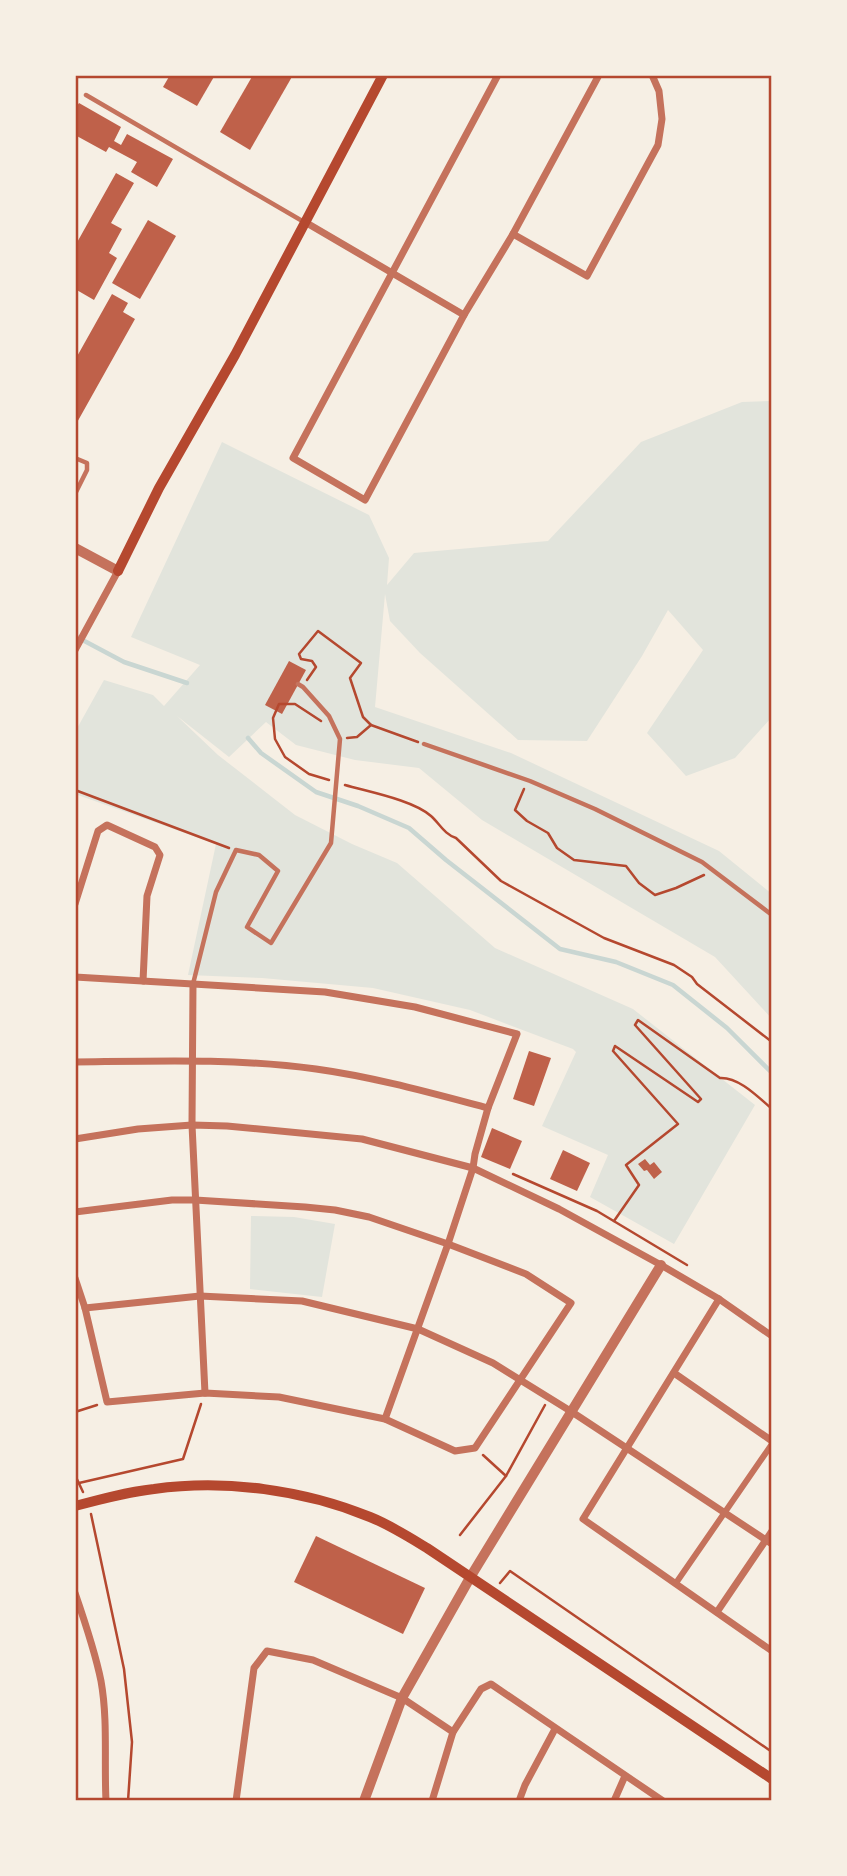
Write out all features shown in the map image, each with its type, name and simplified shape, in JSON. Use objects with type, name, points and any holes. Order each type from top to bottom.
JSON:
[{"type":"main road","points":[[118,571],[159,488],[236,355],[383,75]]},
{"type":"main road","points":[[75,1506],[110,1496],[156,1488],[205,1486],[263,1489],[348,1509],[382,1522],[494,1591],[772,1779]]},
{"type":"street","points":[[498,75],[293,458],[365,500],[464,315],[513,234],[598,75]]},
{"type":"street","points":[[513,234],[586,276],[658,145],[662,119],[659,91],[652,75]]},
{"type":"street","points":[[305,222],[464,315]]},
{"type":"street","points":[[75,548],[118,571],[75,650]]},
{"type":"street","points":[[75,904],[98,831],[107,825],[155,847],[160,855],[147,896],[143,981]]},
{"type":"street","points":[[75,977],[325,992],[415,1007],[517,1034],[488,1108],[473,1168],[448,1244],[385,1419]]},
{"type":"street","points":[[193,984],[192,1125],[205,1393]]},
{"type":"street","points":[[75,1062],[237,1062],[317,1069],[387,1082],[488,1108]]},
{"type":"street","points":[[75,1139],[138,1129],[192,1125],[312,1133],[362,1139],[473,1168],[559,1209],[661,1265],[719,1299],[772,1336]]},
{"type":"street","points":[[75,1212],[172,1200],[335,1210],[369,1217],[526,1274],[571,1303],[475,1448],[455,1451],[385,1419],[279,1396],[205,1393],[107,1402],[85,1308],[75,1278]]},
{"type":"street","points":[[364,1801],[402,1698],[471,1576],[661,1265]]},
{"type":"street","points":[[85,1308],[200,1296],[302,1301],[418,1329],[493,1363],[769,1542]]},
{"type":"street","points":[[719,1299],[583,1519],[772,1651]]},
{"type":"street","points":[[674,1373],[772,1442],[676,1583]]},
{"type":"street","points":[[717,1612],[769,1542],[772,1531]]},
{"type":"street","points":[[75,1593],[101,1682],[106,1801]]},
{"type":"street","points":[[236,1801],[254,1668],[267,1651],[313,1660],[402,1698],[453,1732]]},
{"type":"street","points":[[432,1801],[453,1732],[481,1689],[491,1685],[663,1801]]},
{"type":"street","points":[[519,1801],[555,1729]]},
{"type":"street","points":[[614,1801],[625,1776]]},
{"type":"lane","points":[[86,95],[305,222]]},
{"type":"lane","points":[[75,458],[87,463],[87,470],[75,494]]},
{"type":"lane","points":[[193,984],[216,892],[236,850],[259,856],[278,871],[247,927],[271,943],[331,844],[340,739],[329,716],[301,686]]},
{"type":"lane","points":[[424,744],[530,781],[596,809],[702,863],[772,915]]},
{"type":"path","points":[[301,686],[316,667],[312,661],[301,659],[299,654],[318,631],[361,663],[350,678],[363,717],[371,725],[424,744]]},
{"type":"path","points":[[324,723],[295,705],[279,704],[273,718],[275,739],[285,757],[309,774],[332,781]]},
{"type":"path","points":[[340,739],[357,737],[371,725]]},
{"type":"path","points":[[530,781],[515,810],[527,821],[548,833],[557,848],[574,860],[626,866],[639,883],[655,895],[713,870]]},
{"type":"path","points":[[344,785],[403,801],[431,816],[436,824],[456,838],[501,881],[604,938],[674,965],[692,976],[697,984],[772,1042]]},
{"type":"path","points":[[75,790],[236,850]]},
{"type":"path","points":[[614,1221],[639,1185],[626,1165],[678,1124],[613,1051],[615,1046],[698,1102],[701,1099],[635,1025],[638,1020],[720,1078],[740,1084],[772,1109]]},
{"type":"path","points":[[508,1172],[597,1211],[687,1265]]},
{"type":"path","points":[[79,1483],[183,1459],[205,1393]]},
{"type":"path","points":[[460,1535],[506,1476],[549,1398]]},
{"type":"path","points":[[75,1412],[107,1402]]},
{"type":"path","points":[[475,1448],[506,1476]]},
{"type":"path","points":[[75,1475],[88,1502],[95,1526],[124,1669],[132,1742],[128,1801]]},
{"type":"path","points":[[494,1591],[510,1571],[772,1752]]},
{"type":"shaded area","points":[[772,401],[772,717],[735,758],[686,776],[647,733],[703,650],[668,610],[587,741],[518,740],[420,653],[390,621],[385,594],[375,707],[511,753],[719,851],[772,894],[772,1019],[715,957],[482,820],[419,768],[355,760],[296,745],[266,722],[229,757],[177,716],[218,755],[295,815],[397,863],[495,948],[633,1009],[755,1105],[674,1244],[590,1197],[608,1155],[542,1126],[576,1052],[573,1049],[470,1010],[373,988],[262,978],[188,975],[216,844],[75,794],[75,732],[104,680],[153,695],[164,706],[200,665],[131,637],[222,442],[369,515],[389,558],[387,585],[414,553],[548,541],[641,442],[742,402]]},
{"type":"shaded area","points":[[251,1216],[294,1217],[335,1224],[322,1297],[250,1289]]},
{"type":"building","points":[[170,75],[215,75],[197,106],[163,87]]},
{"type":"building","points":[[253,75],[293,75],[250,150],[220,132]]},
{"type":"building","points":[[79,103],[121,127],[114,141],[121,145],[127,134],[173,159],[157,187],[131,172],[137,162],[109,147],[106,152],[75,135],[75,109]]},
{"type":"building","points":[[116,173],[134,183],[111,223],[122,229],[109,253],[117,258],[94,300],[75,289],[75,246]]},
{"type":"building","points":[[148,220],[176,236],[140,299],[112,283]]},
{"type":"building","points":[[112,294],[128,303],[123,312],[135,319],[75,426],[75,360]]},
{"type":"building","points":[[289,661],[306,670],[282,714],[265,705]]},
{"type":"building","points":[[529,1051],[551,1058],[534,1106],[513,1099]]},
{"type":"building","points":[[492,1128],[522,1141],[510,1169],[481,1157]]},
{"type":"building","points":[[563,1150],[590,1163],[577,1191],[550,1179]]},
{"type":"building","points":[[645,1159],[650,1165],[654,1162],[662,1172],[654,1179],[638,1164]]},
{"type":"building","points":[[316,1536],[425,1588],[403,1634],[294,1582]]},
{"type":"waterway","points":[[75,636],[124,662],[187,683]]},
{"type":"waterway","points":[[248,738],[261,753],[316,792],[358,806],[409,828],[560,949],[616,962],[673,985],[727,1028],[772,1073]]}]
